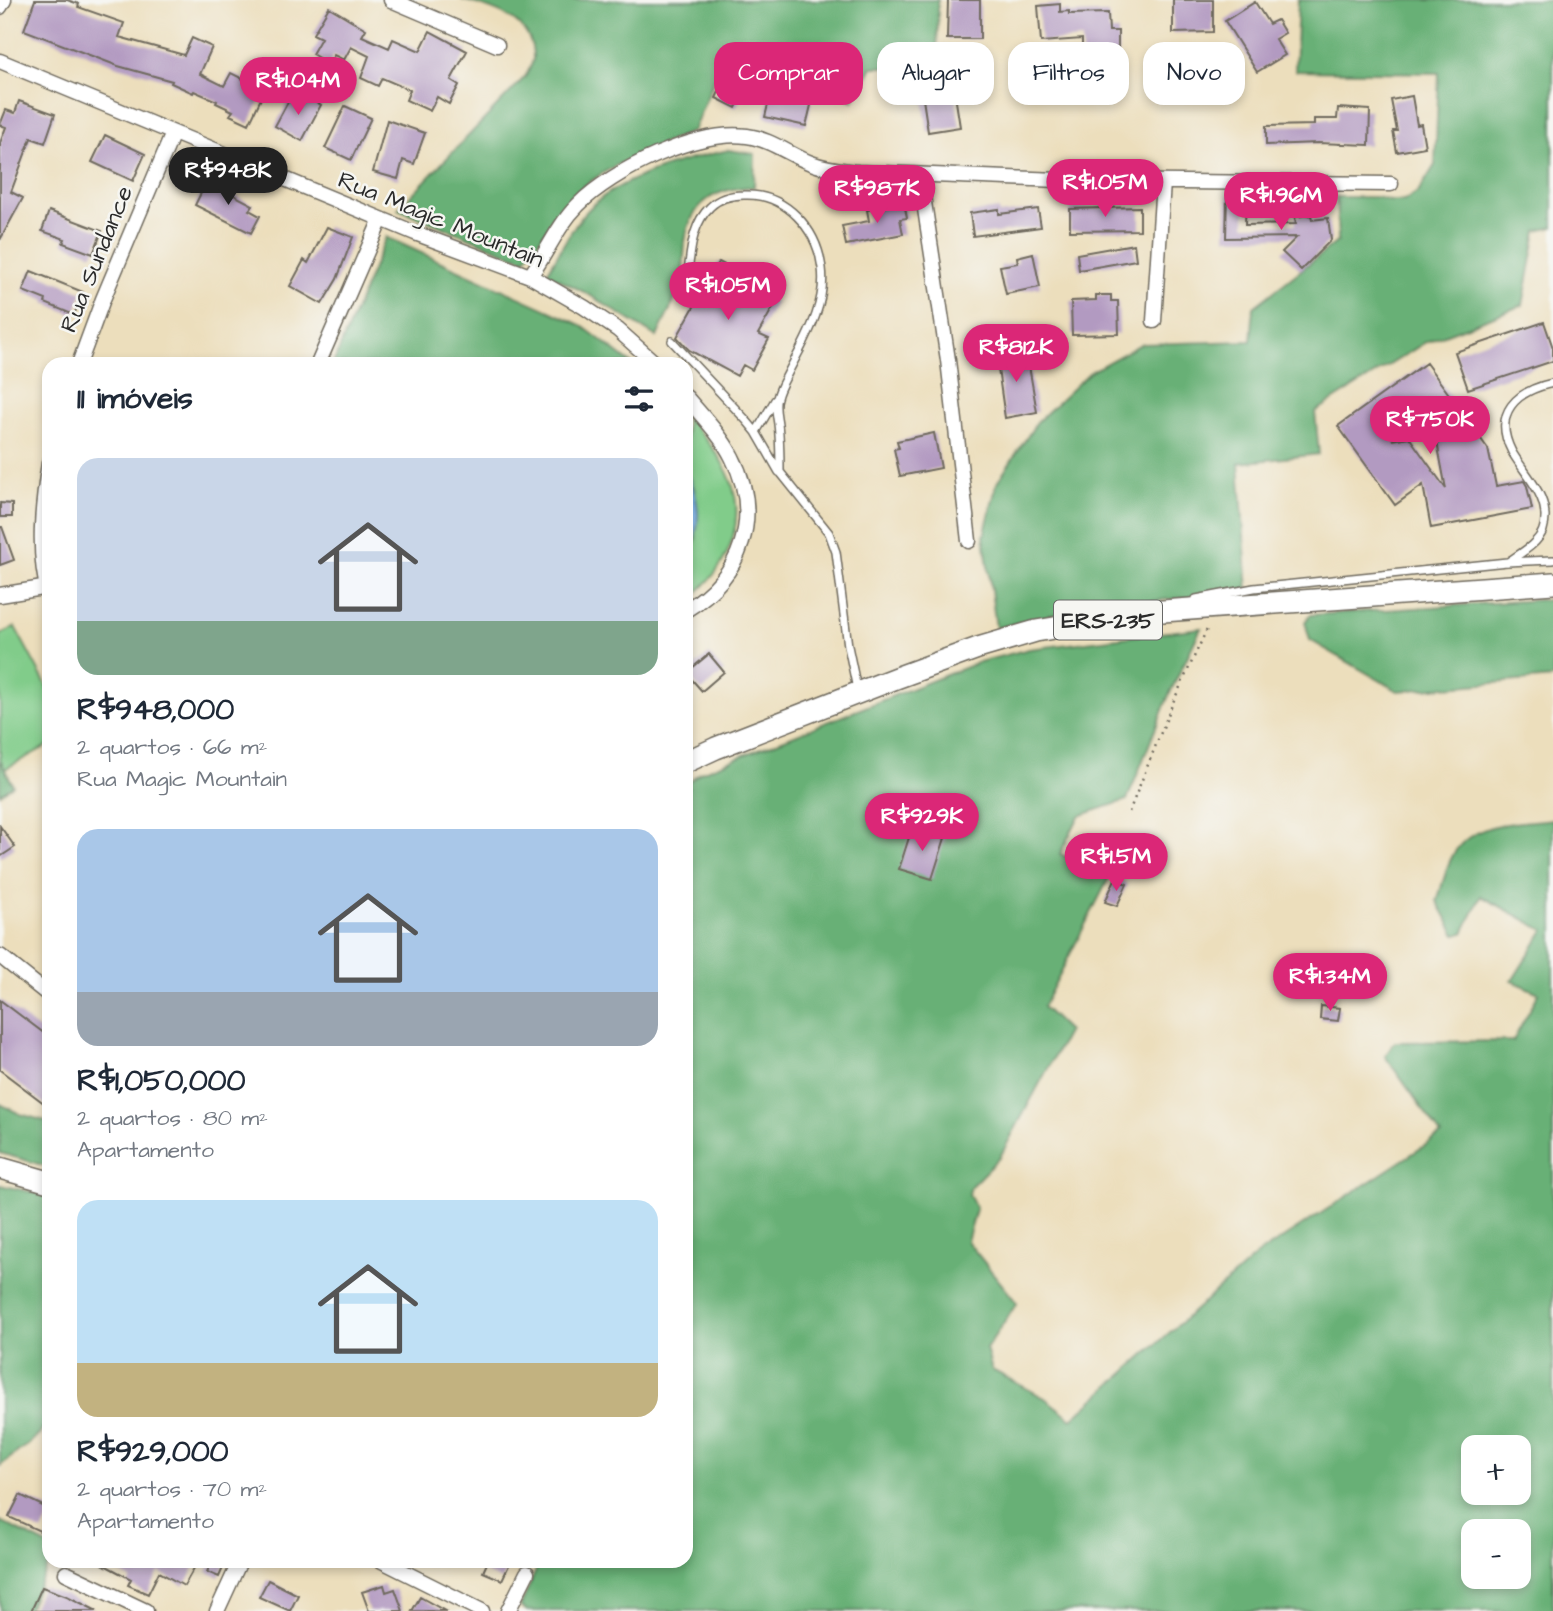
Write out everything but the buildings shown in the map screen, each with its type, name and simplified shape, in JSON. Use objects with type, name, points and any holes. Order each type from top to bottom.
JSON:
[{"type":"main road","name":"ERS-235","points":[[693,759],[858,693],[1012,637],[1149,612],[1553,583]]},
{"type":"main road","points":[[0,1168],[42,1180]]},
{"type":"street","points":[[0,7],[4,0]]},
{"type":"street","points":[[391,0],[496,45]]},
{"type":"street","name":"Rua Magic Mountain","points":[[0,61],[381,219],[530,276],[606,323],[647,357]]},
{"type":"street","name":"Rua Sundance","points":[[82,357],[173,133]]},
{"type":"street","points":[[530,276],[563,222],[578,204],[619,175],[690,140],[723,135],[748,136],[768,142],[829,169],[920,176],[1391,184]]},
{"type":"street","points":[[920,176],[948,360],[969,541]]},
{"type":"street","points":[[1154,321],[1163,182]]},
{"type":"street","points":[[321,357],[381,219]]},
{"type":"street","points":[[693,405],[732,457],[746,499],[739,555],[715,589],[693,605]]},
{"type":"street","points":[[0,595],[42,591]]},
{"type":"street","points":[[0,956],[42,989]]},
{"type":"street","points":[[217,1611],[237,1568]]},
{"type":"street","points":[[396,1568],[482,1611]]},
{"type":"street","points":[[66,1573],[146,1611]]},
{"type":"street","points":[[508,1611],[527,1573]]},
{"type":"lane","points":[[688,272],[696,227],[709,207],[724,198],[756,194],[771,199],[799,217],[808,229],[821,264],[823,282],[820,303],[776,400],[756,432]]},
{"type":"lane","points":[[672,341],[687,357]]},
{"type":"lane","points":[[693,363],[756,432],[779,472],[829,533],[836,552],[848,646],[858,693]]},
{"type":"lane","points":[[1507,562],[1529,547],[1543,530],[1544,508],[1538,488],[1512,452],[1505,431],[1507,411],[1524,392],[1553,383]]},
{"type":"lane","points":[[776,400],[779,472]]},
{"type":"lane","points":[[1149,612],[1176,603],[1254,588],[1507,562],[1553,560]]},
{"type":"path","points":[[1129,812],[1174,700],[1217,608]]},
{"type":"green space","points":[[462,0],[938,0],[937,42],[877,42],[877,67],[872,67],[863,83],[863,42],[714,42],[714,80],[693,131],[626,160],[594,179],[567,203],[525,260],[398,209],[525,77],[533,62],[531,44],[526,33],[508,17]]},
{"type":"green space","points":[[1298,0],[1553,0],[1553,227],[1537,231],[1523,305],[1426,342],[1315,412],[1319,454],[1239,463],[1248,591],[1077,609],[996,628],[984,536],[997,483],[1037,422],[1090,372],[1141,344],[1251,341],[1254,307],[1338,241],[1336,197],[1376,197],[1404,201],[1419,191],[1435,165],[1439,73],[1295,71]]},
{"type":"green space","points":[[729,150],[755,154],[754,187],[717,194],[699,207],[693,216],[685,242],[680,284],[657,337],[586,293],[547,273],[579,220],[607,194],[658,170]]},
{"type":"green space","points":[[386,237],[581,325],[623,357],[336,357]]},
{"type":"green space","points":[[693,425],[716,453],[730,479],[736,518],[726,555],[716,572],[693,595],[693,546],[696,540]]},
{"type":"green space","points":[[1553,599],[1553,678],[1398,691],[1310,640],[1305,622],[1310,615]]},
{"type":"green space","points":[[15,627],[42,677],[42,749],[5,769],[0,760],[0,635]]},
{"type":"green space","points":[[1201,628],[1169,695],[1127,800],[1079,816],[1060,854],[1110,876],[1043,1007],[1068,1031],[1000,1157],[971,1186],[969,1194],[976,1209],[967,1241],[1017,1303],[986,1349],[992,1370],[1045,1398],[1072,1419],[1257,1255],[1441,1135],[1385,1056],[1395,1042],[1513,1041],[1539,993],[1512,981],[1544,930],[1481,896],[1463,933],[1456,935],[1437,901],[1447,869],[1459,846],[1481,831],[1495,826],[1553,819],[1553,1611],[528,1611],[520,1607],[537,1568],[693,1568],[693,778],[701,772],[979,662],[1029,649]]},
{"type":"green space","points":[[0,760],[13,785],[0,794]]},
{"type":"green space","points":[[0,1104],[20,1114],[42,1120],[42,1165],[0,1153]]},
{"type":"green space","points":[[0,1185],[42,1194],[42,1430],[0,1466]]},
{"type":"green space","points":[[0,1521],[42,1542],[42,1568],[47,1568],[27,1611],[0,1611]]},
{"type":"water","points":[[693,488],[698,513],[693,544]]}]
